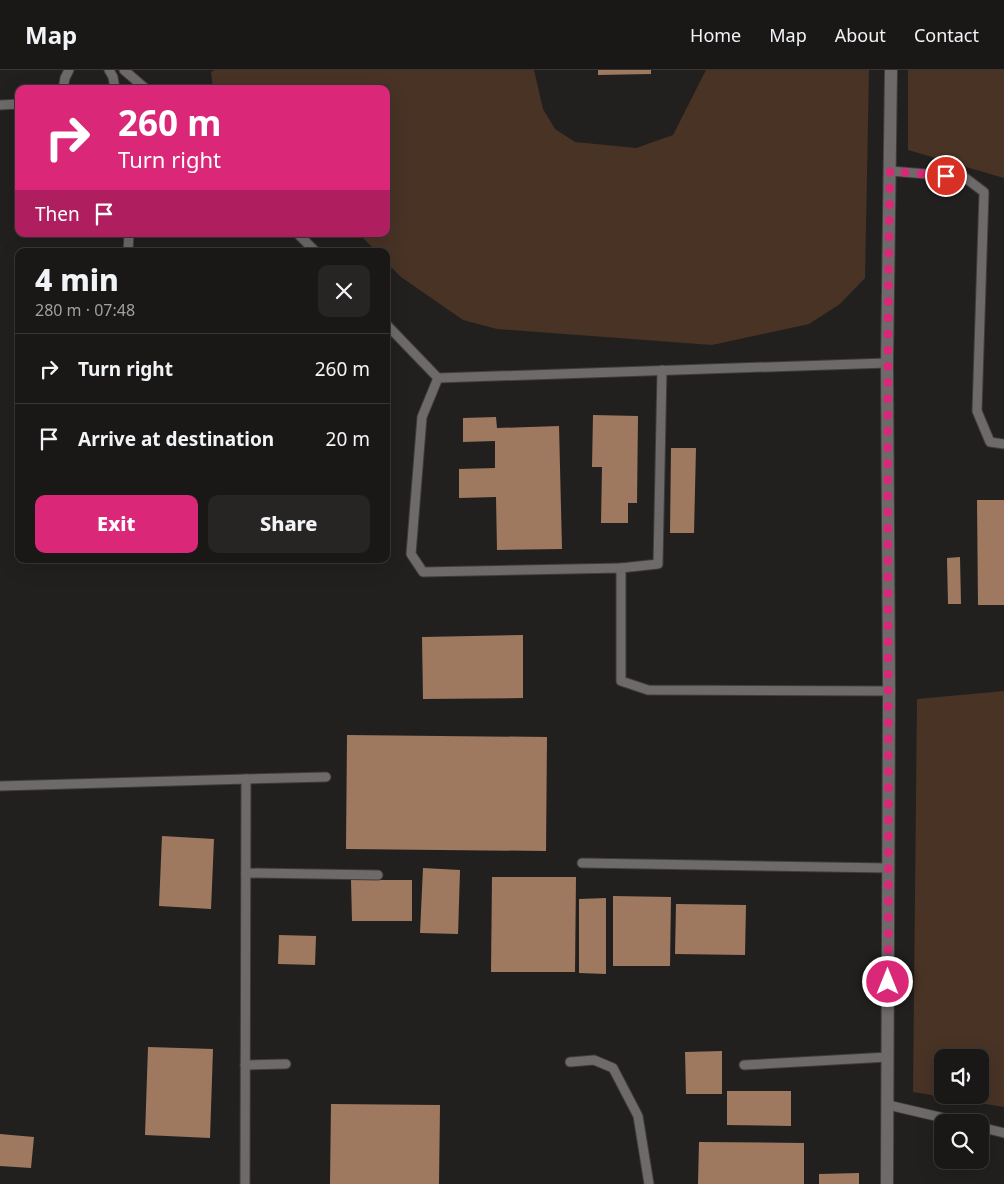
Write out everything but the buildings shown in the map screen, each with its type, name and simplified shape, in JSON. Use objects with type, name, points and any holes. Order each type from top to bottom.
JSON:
[{"type":"street","points":[[887,1184],[889,691],[887,363],[891,70]]},
{"type":"lane","points":[[64,85],[69,70]]},
{"type":"lane","points":[[109,70],[114,85]]},
{"type":"lane","points":[[124,70],[141,85]]},
{"type":"lane","points":[[0,105],[15,104]]},
{"type":"lane","points":[[890,171],[964,178],[984,192],[977,412],[990,442],[1004,444]]},
{"type":"lane","points":[[301,237],[312,248]]},
{"type":"lane","points":[[390,328],[438,378],[887,363]]},
{"type":"lane","points":[[438,378],[422,417],[421,427],[411,554],[422,572],[621,568],[658,564],[662,370]]},
{"type":"lane","points":[[621,568],[621,681],[648,690],[889,691]]},
{"type":"lane","points":[[0,786],[326,777]]},
{"type":"lane","points":[[245,1184],[246,779]]},
{"type":"lane","points":[[582,863],[889,868]]},
{"type":"lane","points":[[246,873],[378,875]]},
{"type":"lane","points":[[744,1065],[888,1058]]},
{"type":"lane","points":[[570,1062],[594,1060],[613,1068],[638,1116],[648,1184]]},
{"type":"lane","points":[[245,1064],[286,1064]]},
{"type":"lane","points":[[888,1105],[934,1116]]},
{"type":"lane","points":[[989,1129],[1004,1133]]},
{"type":"shaded area","points":[[215,70],[534,70],[543,109],[555,129],[575,142],[636,148],[673,135],[706,70],[869,70],[865,278],[840,304],[809,324],[712,345],[497,329],[463,320],[401,277],[390,266],[390,248],[373,248],[362,237],[390,237],[390,85],[213,85],[211,72]]},
{"type":"shaded area","points":[[908,70],[1004,70],[1004,178],[908,150]]},
{"type":"shaded area","points":[[1004,691],[1004,1107],[986,1104],[989,1104],[989,1049],[934,1049],[934,1095],[913,1092],[917,699]]},
{"type":"route","points":[[888,982],[887,363],[890,171],[946,176]]}]
